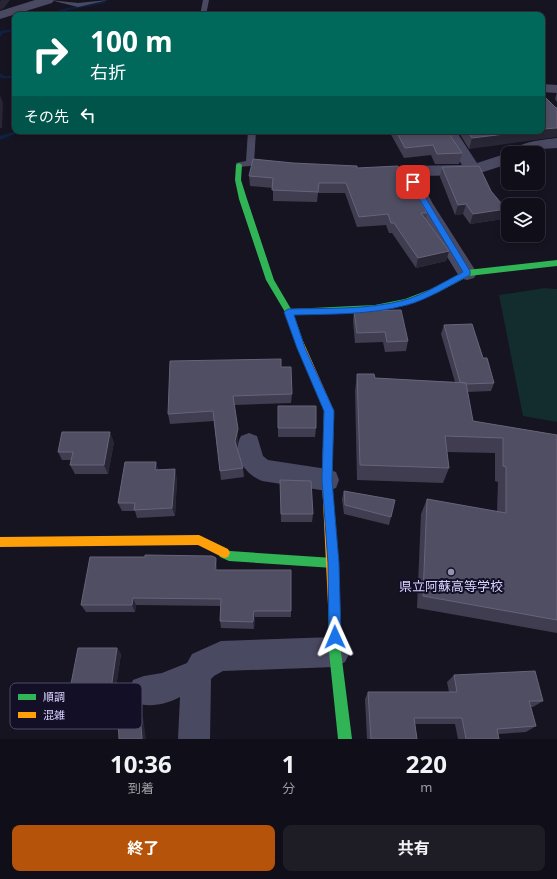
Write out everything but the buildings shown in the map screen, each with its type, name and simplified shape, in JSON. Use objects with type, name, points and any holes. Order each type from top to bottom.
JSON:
[{"type":"street","points":[[0,15],[48,0]]},
{"type":"street","points":[[545,95],[557,89]]},
{"type":"street","points":[[450,134],[474,170]]},
{"type":"street","points":[[536,146],[557,144]]},
{"type":"street","points":[[467,273],[424,204],[407,171],[474,170],[501,162]]},
{"type":"street","points":[[239,165],[238,180],[270,280],[288,312],[301,348],[329,411],[327,480],[334,563],[335,652],[345,739]]},
{"type":"street","points":[[288,312],[375,308],[406,302],[434,291],[467,273],[557,263]]},
{"type":"street","points":[[249,443],[252,461],[262,470],[327,480]]},
{"type":"street","points":[[0,542],[199,540],[229,556],[334,563]]},
{"type":"street","points":[[194,739],[196,675],[203,665],[221,656],[335,652]]},
{"type":"street","points":[[144,691],[166,688],[182,678],[196,675]]},
{"type":"lane","points":[[53,0],[78,5],[105,0]]},
{"type":"lane","points":[[204,12],[206,0]]},
{"type":"lane","points":[[239,165],[250,162],[252,134]]},
{"type":"green space","points":[[545,288],[557,289],[557,422],[523,416],[499,295]]},
{"type":"waterway","points":[[56,12],[104,2]]},
{"type":"waterway","points":[[0,35],[1,32],[12,30]]},
{"type":"waterway","points":[[0,74],[3,77],[12,77]]},
{"type":"waterway","points":[[0,138],[12,134]]},
{"type":"traffic: fast","points":[[239,165],[238,180],[243,199],[270,280],[289,312],[299,341]]},
{"type":"traffic: fast","points":[[289,312],[375,308],[406,302],[434,291],[467,273],[557,263]]},
{"type":"traffic: fast","points":[[224,553],[229,556],[333,563]]},
{"type":"traffic: fast","points":[[334,605],[335,652],[345,739]]},
{"type":"traffic: slow","points":[[299,341],[329,411],[327,480],[334,605]]},
{"type":"traffic: slow","points":[[0,542],[199,540],[224,553]]},
{"type":"place","name":"県立阿蘇高等学校","points":[[451,572]]},
{"type":"route","points":[[335,637],[334,563],[327,480],[330,437],[329,411],[301,348],[288,312],[348,311],[406,302],[434,291],[467,273],[424,204],[413,182]]}]
